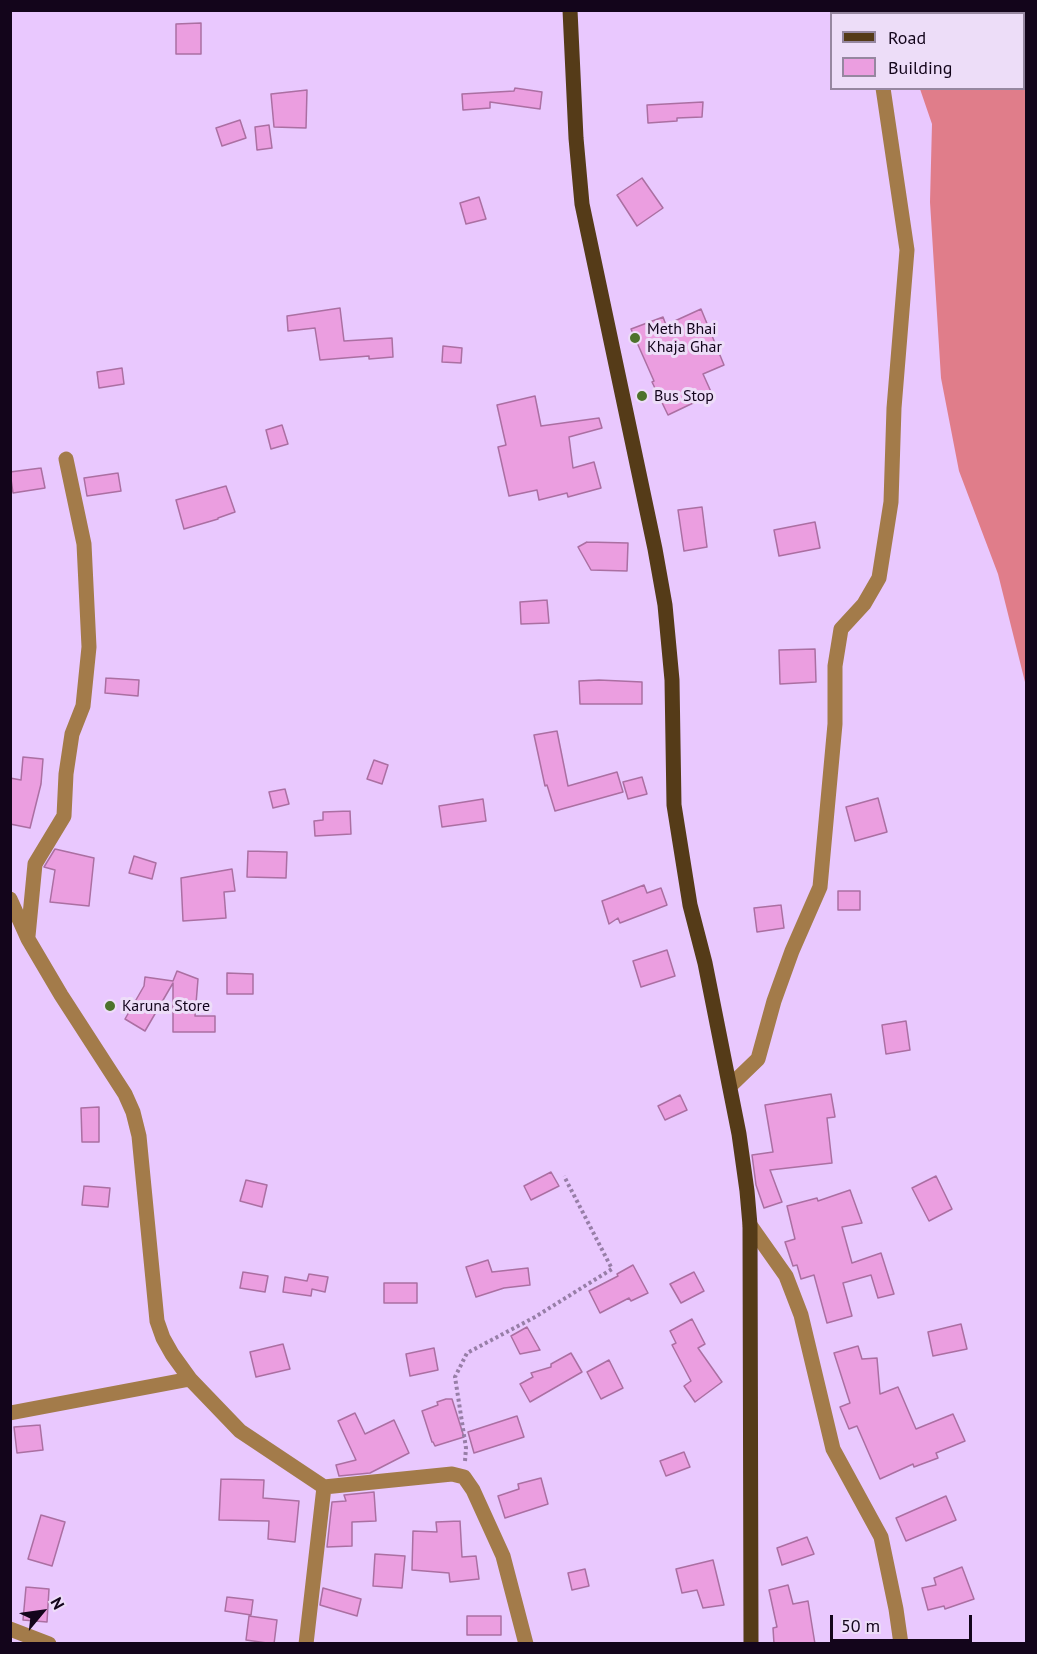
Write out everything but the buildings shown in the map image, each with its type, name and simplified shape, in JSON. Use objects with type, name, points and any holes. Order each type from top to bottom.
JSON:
[{"type":"main road","points":[[570,10],[576,138],[582,204],[655,549],[672,680],[674,805],[690,905],[705,963],[739,1134],[750,1225],[751,1644]]},
{"type":"street","points":[[730,1086],[758,1059],[774,1001],[792,951],[820,887],[835,724],[835,666],[841,629],[864,604],[879,578],[891,502],[894,408],[907,250],[883,90]]},
{"type":"street","points":[[28,939],[35,864],[64,816],[66,774],[72,735],[83,706],[89,647],[84,544],[66,459]]},
{"type":"street","points":[[10,899],[28,939],[125,1094],[133,1112],[139,1136],[157,1321],[171,1354],[190,1379],[240,1431],[324,1487],[452,1474],[464,1477],[473,1490],[503,1556],[526,1644]]},
{"type":"street","points":[[750,1225],[786,1276],[801,1315],[833,1449],[881,1537],[901,1644]]},
{"type":"street","points":[[10,1413],[190,1379]]},
{"type":"street","points":[[306,1644],[324,1487]]},
{"type":"street","points":[[10,1629],[49,1644]]},
{"type":"path","points":[[464,1477],[466,1448],[455,1377],[467,1353],[543,1312],[612,1269],[564,1176]]},
{"type":"shaded area","points":[[1026,11],[1026,686],[998,574],[959,471],[941,378],[930,202],[932,124],[920,90],[1025,90],[1025,12],[893,12]]},
{"type":"place","name":"Meth Bhai Khaja Ghar","points":[[635,338]]},
{"type":"place","name":"Bus Stop","points":[[642,396]]},
{"type":"place","name":"Karuna Store","points":[[110,1006]]}]
